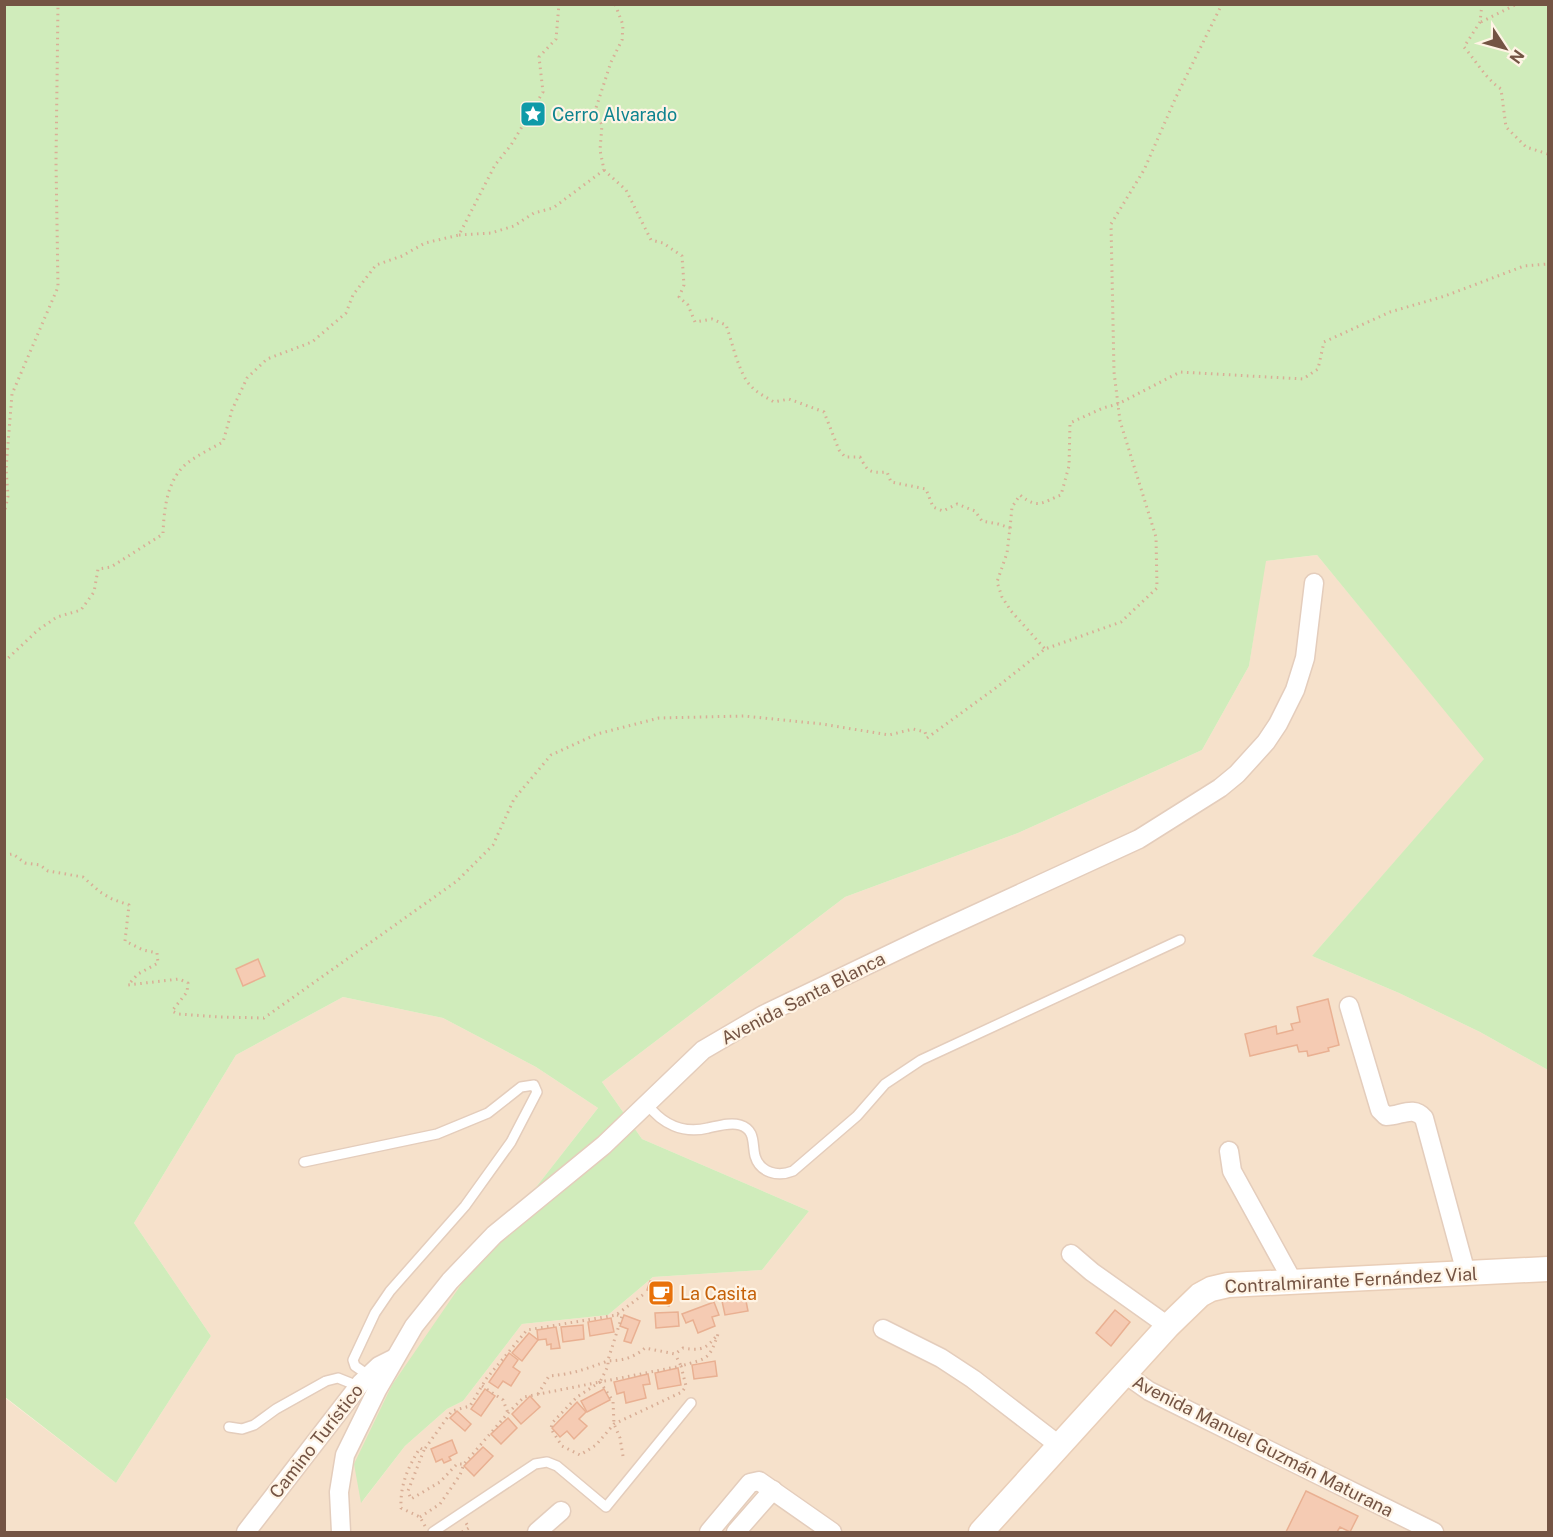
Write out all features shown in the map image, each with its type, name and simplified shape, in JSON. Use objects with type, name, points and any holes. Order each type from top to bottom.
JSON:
[{"type":"main road","name":"Contralmirante Fernández Vial","points":[[981,1533],[1167,1326],[1191,1303],[1211,1289],[1228,1285],[1292,1280],[1548,1269]]},
{"type":"street","name":"Avenida Santa Blanca","points":[[341,1533],[339,1492],[345,1455],[372,1400],[414,1326],[450,1281],[487,1243],[604,1145],[703,1050],[763,1015],[1139,839],[1220,788],[1266,742],[1288,705],[1305,658],[1314,583]]},
{"type":"street","points":[[1349,1006],[1380,1110],[1386,1116],[1395,1116],[1409,1110],[1420,1113],[1424,1118],[1466,1273]]},
{"type":"street","points":[[1229,1152],[1232,1171],[1292,1280]]},
{"type":"street","points":[[1071,1254],[1167,1326]]},
{"type":"street","points":[[883,1329],[949,1363],[1060,1446]]},
{"type":"street","name":"Camino Turístico","points":[[246,1533],[363,1381],[380,1366],[395,1358]]},
{"type":"street","name":"Avenida Manuel Guzmán Maturana","points":[[1125,1374],[1149,1391],[1433,1532]]},
{"type":"street","points":[[709,1533],[750,1484],[759,1481],[832,1533]]},
{"type":"street","points":[[736,1533],[773,1490]]},
{"type":"street","points":[[537,1533],[561,1511]]},
{"type":"lane","points":[[647,1104],[660,1119],[687,1130],[740,1125],[751,1133],[756,1158],[763,1168],[774,1174],[787,1173],[793,1171],[857,1116],[885,1084],[921,1060],[1180,940]]},
{"type":"lane","points":[[304,1162],[437,1134],[488,1113],[521,1087],[534,1085],[537,1092],[511,1142],[465,1206],[390,1291],[375,1313],[353,1360],[363,1381]]},
{"type":"lane","points":[[229,1427],[242,1429],[254,1425],[276,1409],[326,1381],[338,1378],[363,1381]]},
{"type":"lane","points":[[433,1533],[535,1464],[547,1462],[557,1466],[606,1507],[691,1403]]},
{"type":"path","points":[[4,515],[8,496],[6,469],[12,394],[58,287],[56,162],[58,4]]},
{"type":"path","points":[[459,235],[495,165],[511,145],[543,92],[539,57],[556,39],[559,4]]},
{"type":"path","points":[[615,4],[623,25],[622,40],[611,62],[595,111],[602,124],[600,150],[604,170],[626,190],[651,240],[663,243],[682,256],[684,285],[679,297],[688,305],[695,322],[712,319],[726,325],[733,344],[734,356],[748,385],[774,402],[789,399],[824,412],[839,450],[845,458],[860,457],[867,469],[873,472],[886,472],[891,482],[926,489],[933,507],[943,511],[957,504],[975,511],[982,521],[1010,528]]},
{"type":"path","points":[[4,855],[13,854],[25,863],[40,865],[48,871],[83,877],[100,892],[129,905],[125,941],[143,950],[157,953],[158,963],[138,974],[128,985],[179,979],[188,983],[187,992],[172,1011],[178,1014],[264,1017],[447,888],[473,867],[494,845],[514,799],[551,755],[571,744],[597,734],[659,718],[744,716],[822,724],[889,735],[913,729],[925,732],[927,738],[998,687],[1045,649],[1121,622],[1157,588],[1156,537],[1120,421],[1114,372],[1111,224],[1144,170],[1176,97],[1222,4]]},
{"type":"path","points":[[1482,4],[1480,22],[1464,47],[1487,79],[1501,89],[1506,127],[1526,147],[1548,154]]},
{"type":"path","points":[[1480,22],[1517,4]]},
{"type":"path","points":[[4,662],[38,630],[57,617],[81,610],[94,592],[98,569],[111,567],[163,534],[164,509],[174,479],[189,462],[223,442],[232,410],[247,378],[267,359],[312,342],[346,313],[353,295],[376,265],[402,256],[425,243],[459,235],[491,233],[514,226],[534,213],[553,208],[604,170]]},
{"type":"path","points":[[1045,649],[1011,610],[1002,597],[997,582],[1007,553],[1012,507],[1020,495],[1030,503],[1041,505],[1061,495],[1069,466],[1070,423],[1103,408],[1118,404],[1180,372],[1303,379],[1318,369],[1324,342],[1390,312],[1445,296],[1524,266],[1548,264]]},
{"type":"path","points":[[616,1315],[644,1294]]},
{"type":"path","points":[[464,1464],[458,1464],[440,1482],[411,1499],[408,1491],[424,1450],[452,1411],[470,1406],[482,1386],[527,1330],[616,1315],[622,1316],[608,1366],[600,1382],[577,1397],[552,1423],[551,1429],[562,1446],[580,1455],[596,1445],[614,1424],[682,1392],[686,1386],[675,1354]]},
{"type":"path","points":[[420,1517],[440,1504],[460,1475],[464,1464],[524,1397],[537,1395],[681,1366],[708,1358],[718,1334],[708,1347],[698,1350],[683,1348],[675,1354],[645,1348],[622,1360],[608,1360],[569,1375],[549,1376],[537,1395]]},
{"type":"path","points":[[600,1382],[613,1401],[614,1424],[620,1438],[623,1456]]},
{"type":"path","points":[[482,1386],[502,1400],[508,1413]]},
{"type":"path","points":[[424,1450],[420,1448],[411,1462],[400,1491],[401,1508],[420,1517],[428,1533]]},
{"type":"shaded area","points":[[1317,555],[1485,759],[1312,956],[1399,993],[1480,1032],[1548,1070],[1548,1532],[5,1532],[4,1397],[116,1483],[211,1336],[134,1223],[236,1055],[343,997],[443,1018],[536,1067],[598,1108],[469,1273],[362,1502],[405,1446],[447,1409],[463,1401],[522,1324],[608,1315],[653,1277],[762,1270],[809,1211],[642,1139],[602,1082],[845,897],[1018,833],[1202,750],[1249,666],[1265,561]]},
{"type":"green space","points":[[4,5],[1548,5],[1548,1070],[1480,1032],[1399,993],[1312,956],[1484,759],[1317,555],[1266,561],[1249,666],[1202,750],[1018,833],[845,897],[602,1082],[642,1139],[809,1211],[762,1270],[653,1277],[608,1315],[522,1324],[463,1401],[447,1409],[405,1446],[361,1503],[354,1464],[392,1385],[469,1273],[598,1108],[536,1067],[443,1018],[343,997],[236,1055],[134,1223],[211,1336],[116,1483],[5,1397]]},
{"type":"building","points":[[258,959],[265,976],[243,986],[236,969]]},
{"type":"building","points":[[1328,999],[1339,1045],[1328,1048],[1329,1051],[1308,1056],[1307,1051],[1299,1052],[1297,1045],[1250,1056],[1245,1034],[1276,1026],[1277,1034],[1293,1030],[1291,1024],[1300,1022],[1297,1007]]},
{"type":"building","name":"La Casita","points":[[650,1281],[665,1285],[663,1294],[671,1297],[669,1306],[656,1302],[659,1293],[647,1290]]},
{"type":"building","points":[[745,1296],[748,1311],[725,1315],[722,1301]]},
{"type":"building","points":[[714,1302],[719,1315],[712,1317],[715,1326],[698,1333],[693,1320],[686,1323],[682,1314]]},
{"type":"building","points":[[1115,1310],[1130,1322],[1111,1346],[1096,1333]]},
{"type":"building","points":[[678,1312],[679,1326],[656,1328],[655,1313]]},
{"type":"building","points":[[624,1315],[640,1321],[631,1343],[624,1341],[628,1329],[620,1326]]},
{"type":"building","points":[[611,1318],[614,1332],[590,1336],[588,1322]]},
{"type":"building","points":[[583,1325],[584,1339],[563,1342],[561,1327]]},
{"type":"building","points":[[556,1327],[560,1348],[551,1349],[551,1344],[547,1345],[546,1339],[538,1340],[537,1330]]},
{"type":"building","points":[[529,1333],[538,1340],[522,1361],[512,1353]]},
{"type":"building","points":[[509,1353],[518,1360],[513,1367],[520,1372],[511,1386],[503,1381],[498,1388],[489,1382]]},
{"type":"building","points":[[715,1361],[717,1376],[694,1379],[692,1365]]},
{"type":"building","points":[[678,1368],[681,1385],[658,1389],[655,1373]]},
{"type":"building","points":[[648,1374],[650,1384],[643,1385],[646,1398],[626,1403],[624,1392],[617,1394],[614,1382]]},
{"type":"building","points":[[485,1389],[495,1396],[481,1416],[471,1409]]},
{"type":"building","points":[[604,1389],[610,1400],[587,1412],[581,1401]]},
{"type":"building","points":[[530,1396],[540,1407],[521,1424],[512,1414]]},
{"type":"building","points":[[577,1402],[586,1412],[579,1419],[587,1426],[574,1439],[567,1431],[560,1437],[552,1428]]},
{"type":"building","points":[[457,1411],[471,1424],[465,1431],[450,1418]]},
{"type":"building","points":[[508,1418],[517,1428],[501,1444],[491,1434]]},
{"type":"building","points":[[452,1440],[457,1453],[449,1457],[451,1460],[444,1463],[442,1459],[436,1462],[431,1449]]},
{"type":"building","points":[[483,1447],[493,1456],[474,1476],[464,1466]]},
{"type":"building","points":[[1306,1491],[1358,1516],[1350,1532],[1340,1527],[1337,1532],[1286,1532]]},
{"type":"place","name":"Cerro Alvarado","points":[[533,114]]},
{"type":"place","name":"La Casita","points":[[661,1293]]}]
